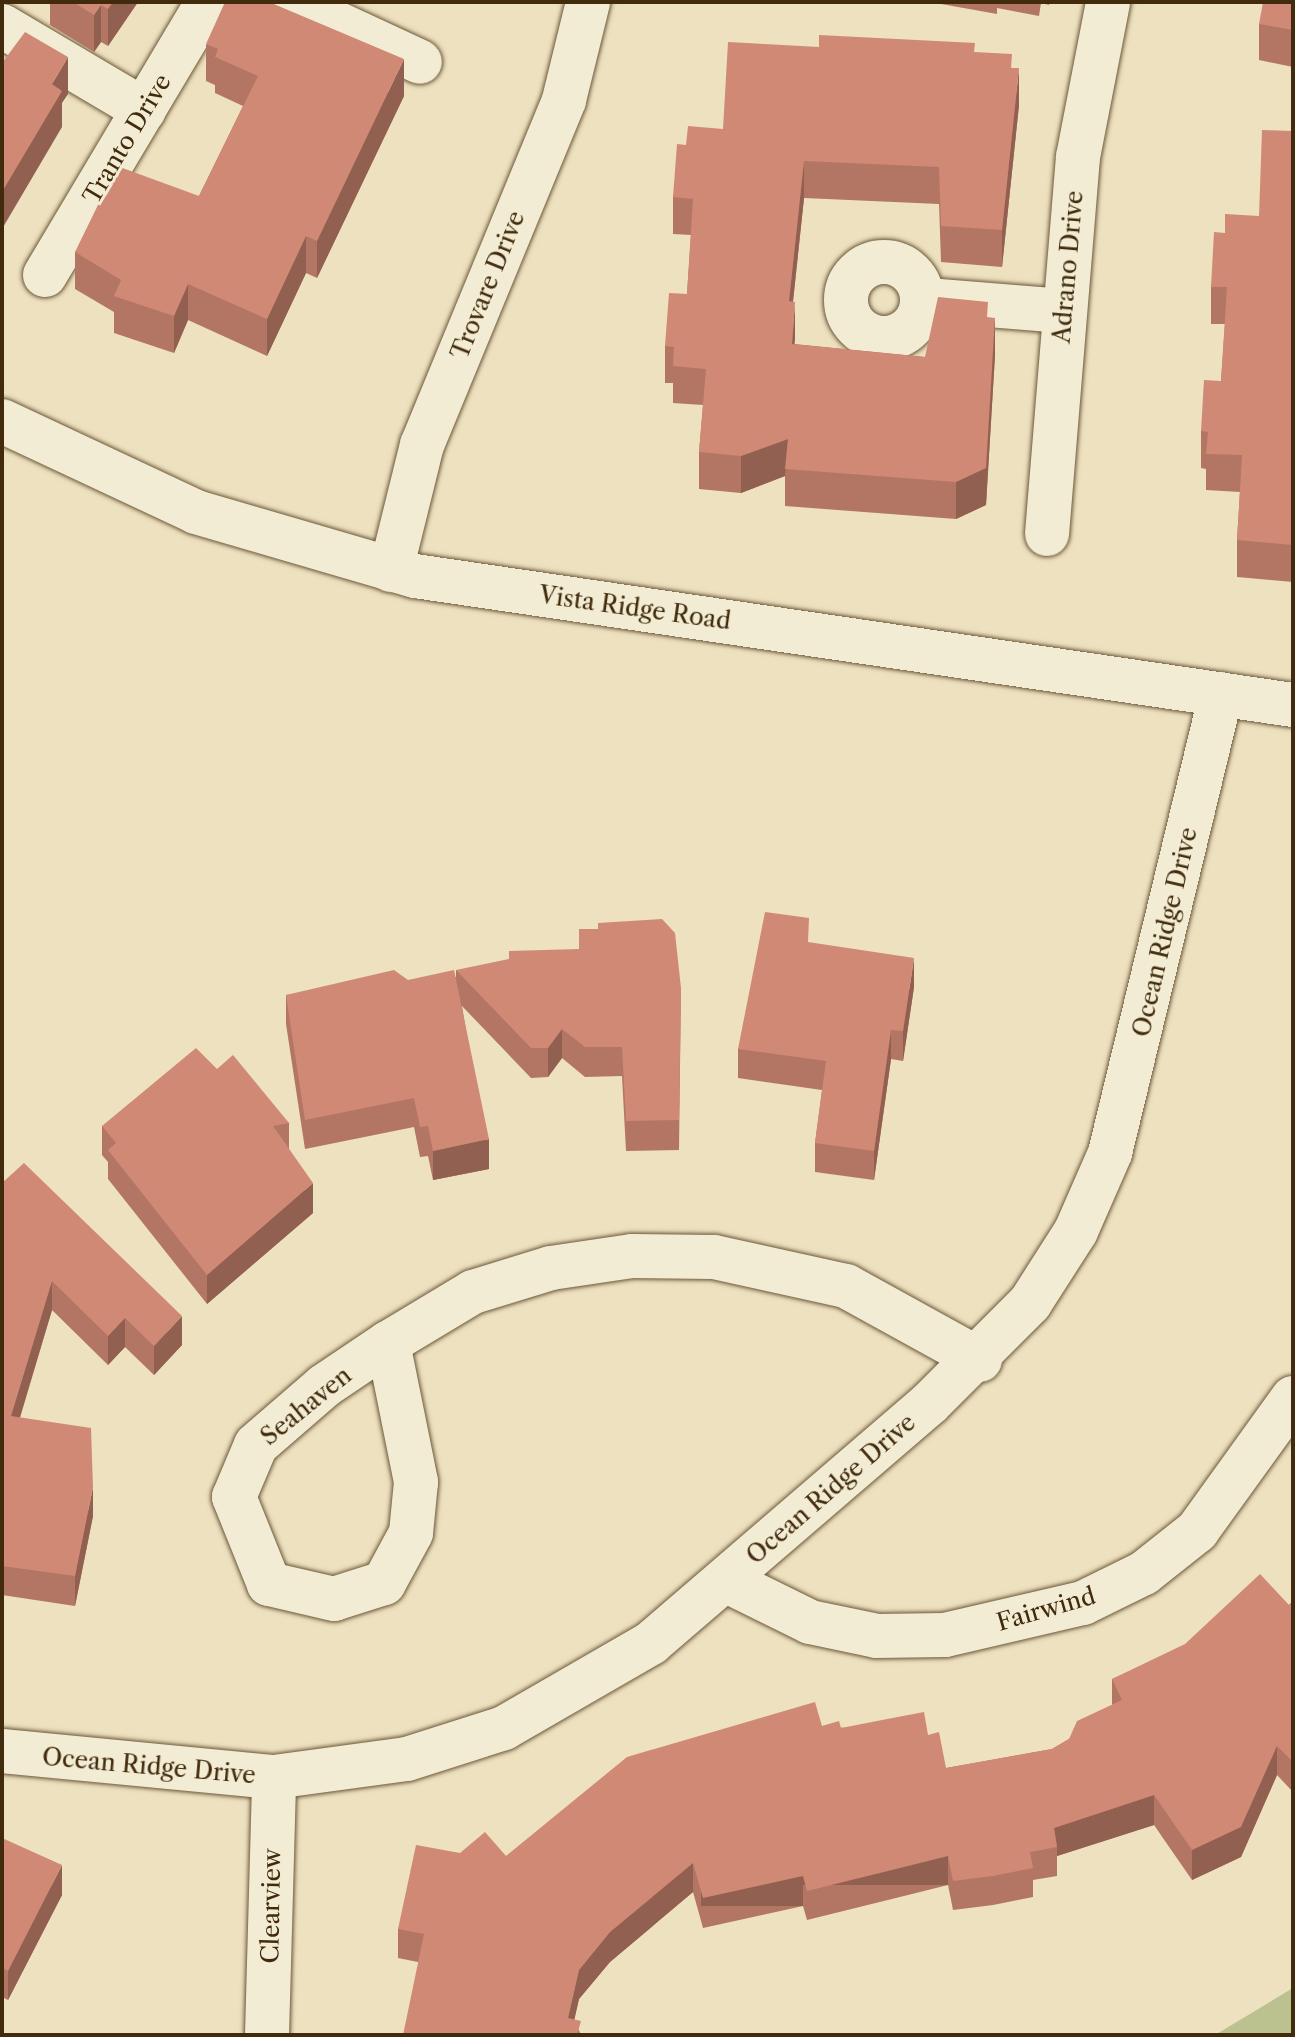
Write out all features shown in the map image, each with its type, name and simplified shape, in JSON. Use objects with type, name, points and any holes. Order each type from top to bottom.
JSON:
[{"type":"street","name":"Tranto Drive","points":[[45,275],[208,2]]},
{"type":"street","points":[[291,2],[420,62]]},
{"type":"street","name":"Trovare Drive","points":[[391,570],[422,445],[564,100],[588,2]]},
{"type":"street","name":"Adrano Drive","points":[[1047,534],[1078,157],[1108,2]]},
{"type":"street","points":[[2,26],[144,110]]},
{"type":"street","points":[[923,300],[1064,311]]},
{"type":"street","name":"Vista Ridge Road","points":[[2,421],[196,512],[391,570],[1293,705]]},
{"type":"street","name":"Ocean Ridge Drive","points":[[2,1751],[274,1777],[407,1759],[504,1728],[594,1681],[725,1580],[980,1360],[1063,1252],[1110,1153],[1221,694]]},
{"type":"street","name":"Seahaven","points":[[388,1343],[416,1482],[411,1533],[384,1583],[334,1599],[269,1584],[234,1497],[256,1445],[388,1343],[473,1292],[551,1268],[632,1256],[714,1257],[846,1286],[980,1360]]},
{"type":"street","name":"Fairwind","points":[[725,1580],[810,1622],[877,1636],[945,1635],[1083,1603],[1144,1573],[1197,1531],[1293,1398]]},
{"type":"street","name":"Clearview","points":[[267,2035],[274,1777]]},
{"type":"green space","points":[[1293,1988],[1293,2035],[1215,2035]]},
{"type":"building","points":[[73,2],[113,2],[108,9],[101,5],[94,15]]},
{"type":"building","points":[[225,2],[269,2],[404,59],[317,241],[306,236],[267,319],[188,284],[174,316],[114,296],[121,280],[75,252],[117,166],[199,196],[258,76],[215,57],[218,49],[206,44]]},
{"type":"building","points":[[1263,2],[1293,2],[1293,30],[1259,24]]},
{"type":"building","points":[[25,32],[68,57],[52,84],[62,91],[2,192],[2,63]]},
{"type":"building","points":[[819,35],[975,43],[974,52],[1012,54],[1011,68],[1019,68],[1002,230],[941,226],[939,167],[804,161],[789,301],[795,302],[792,344],[925,357],[938,297],[988,302],[987,317],[995,318],[986,468],[956,482],[785,469],[788,439],[741,456],[699,452],[706,369],[673,366],[674,347],[665,346],[669,293],[687,294],[693,199],[673,197],[677,144],[686,145],[688,126],[723,129],[728,42],[819,47]]},
{"type":"building","points":[[1262,130],[1293,131],[1293,545],[1237,540],[1242,455],[1206,454],[1208,432],[1201,431],[1204,380],[1221,381],[1227,287],[1211,287],[1214,232],[1225,233],[1225,214],[1259,216]]},
{"type":"building","points":[[765,912],[809,918],[808,942],[914,958],[903,1031],[891,1030],[874,1151],[815,1143],[826,1061],[738,1049]]},
{"type":"building","points":[[662,919],[675,933],[681,988],[679,1120],[626,1121],[622,1047],[585,1047],[562,1029],[548,1048],[531,1048],[456,970],[509,959],[509,951],[579,949],[579,929],[598,929],[598,923]]},
{"type":"building","points":[[394,970],[408,980],[454,970],[489,1139],[433,1151],[428,1126],[420,1127],[414,1098],[305,1120],[286,995]]},
{"type":"building","points":[[196,1048],[217,1069],[233,1055],[289,1123],[273,1126],[313,1183],[207,1275],[108,1150],[116,1143],[102,1126]]},
{"type":"building","points":[[24,1163],[182,1316],[154,1346],[125,1318],[108,1336],[52,1281],[11,1416],[91,1428],[93,1487],[75,1576],[2,1566],[2,1183]]},
{"type":"building","points":[[1260,1574],[1289,1605],[1293,1601],[1293,1762],[1277,1746],[1241,1827],[1192,1850],[1154,1795],[1054,1828],[1057,1847],[1030,1852],[1033,1868],[993,1876],[953,1881],[948,1856],[807,1891],[803,1876],[703,1898],[693,1863],[610,1932],[579,1970],[568,2018],[581,2021],[577,2035],[403,2035],[424,1934],[398,1929],[416,1845],[460,1853],[485,1832],[506,1856],[627,1757],[815,1702],[822,1726],[839,1721],[841,1728],[924,1712],[928,1735],[939,1732],[946,1768],[1052,1749],[1069,1739],[1077,1721],[1122,1700],[1112,1679],[1185,1644]]},
{"type":"building","points":[[2,1838],[62,1865],[8,1971],[2,1968]]}]
